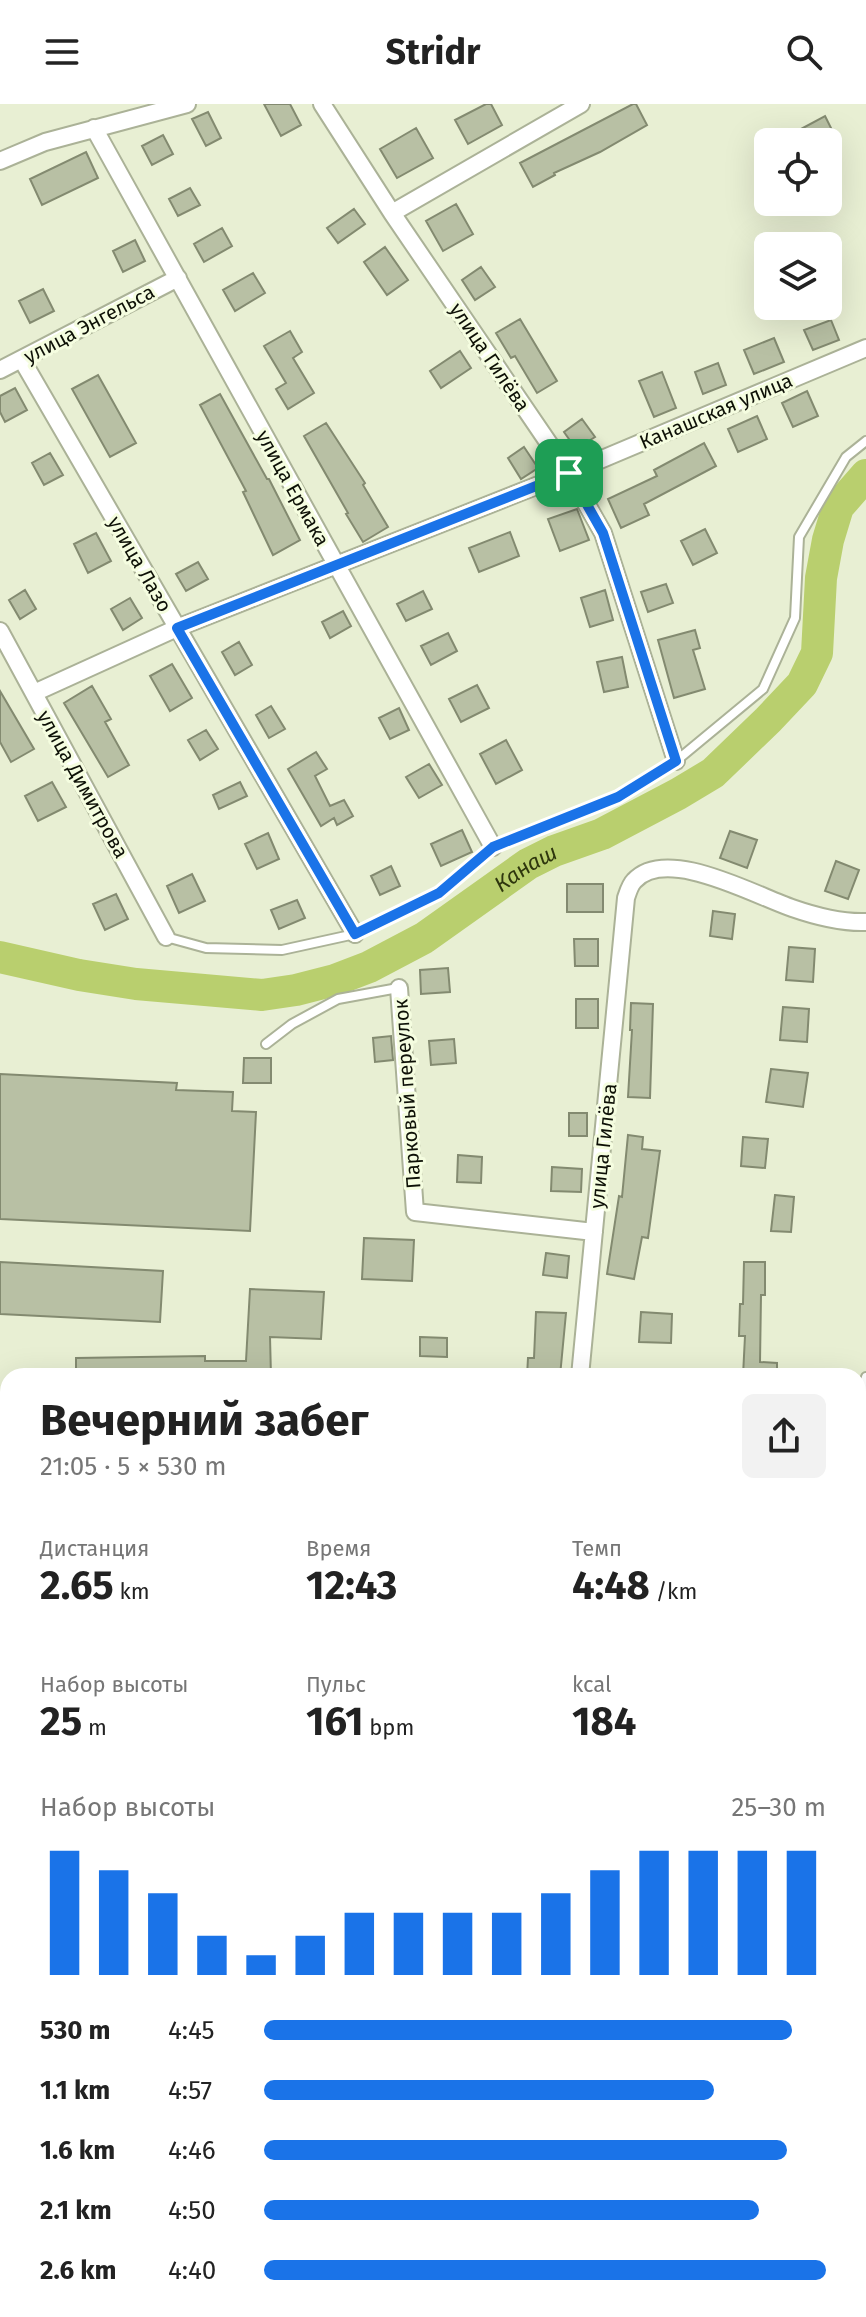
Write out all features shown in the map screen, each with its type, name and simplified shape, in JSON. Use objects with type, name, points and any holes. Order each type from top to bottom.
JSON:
[{"type":"street","points":[[0,161],[45,142],[187,104]]},
{"type":"street","name":"улица Гилёва","points":[[322,104],[392,213],[569,473],[603,533],[676,761]]},
{"type":"street","points":[[392,213],[581,104]]},
{"type":"street","name":"улица Ермака","points":[[94,128],[493,847]]},
{"type":"street","name":"улица Энгельса","points":[[0,370],[178,278]]},
{"type":"street","name":"Канашская улица","points":[[34,693],[177,628],[569,473],[866,348]]},
{"type":"street","name":"улица Лазо","points":[[22,360],[355,934]]},
{"type":"street","name":"улица Димитрова","points":[[0,631],[166,937]]},
{"type":"street","name":"улица Гилёва","points":[[581,1368],[626,898],[632,882],[643,873],[663,867],[719,878],[793,909],[829,919],[866,922]]},
{"type":"street","name":"Парковый переулок","points":[[399,988],[415,1212],[594,1232]]},
{"type":"lane","points":[[166,937],[206,948],[282,950],[355,934],[439,893],[493,847],[618,797],[676,761],[763,689],[795,618],[799,537],[846,457],[866,441]]},
{"type":"lane","points":[[266,1044],[292,1024],[338,999],[399,988]]},
{"type":"building","points":[[264,104],[290,104],[301,125],[281,136]]},
{"type":"building","points":[[491,104],[502,125],[468,144],[455,120]]},
{"type":"building","points":[[636,104],[647,125],[533,187],[520,163]]},
{"type":"building","points":[[208,112],[221,138],[206,146],[192,119]]},
{"type":"building","points":[[825,116],[831,128],[803,128]]},
{"type":"building","points":[[416,128],[433,158],[397,178],[380,149]]},
{"type":"building","points":[[163,135],[173,154],[152,165],[142,146]]},
{"type":"building","points":[[86,152],[98,178],[42,205],[30,179]]},
{"type":"building","points":[[190,188],[200,205],[178,216],[169,199]]},
{"type":"building","points":[[456,204],[473,234],[443,251],[426,221]]},
{"type":"building","points":[[354,209],[365,224],[338,243],[327,228]]},
{"type":"building","points":[[222,228],[232,246],[204,262],[194,244]]},
{"type":"building","points":[[135,240],[145,261],[123,272],[113,251]]},
{"type":"building","points":[[385,247],[408,280],[387,295],[364,262]]},
{"type":"building","points":[[481,267],[495,287],[475,300],[462,280]]},
{"type":"building","points":[[253,273],[265,293],[235,311],[223,290]]},
{"type":"building","points":[[43,289],[54,311],[30,323],[19,301]]},
{"type":"building","points":[[520,319],[557,381],[537,393],[515,356],[511,358],[496,333]]},
{"type":"building","points":[[831,320],[839,340],[813,350],[804,330]]},
{"type":"building","points":[[290,331],[302,352],[293,358],[314,393],[288,409],[276,389],[286,383],[264,346]]},
{"type":"building","points":[[774,338],[784,362],[754,374],[744,350]]},
{"type":"building","points":[[460,351],[471,368],[441,388],[430,371]]},
{"type":"building","points":[[718,363],[726,385],[703,394],[695,372]]},
{"type":"building","points":[[662,372],[676,408],[654,417],[639,381]]},
{"type":"building","points":[[98,375],[136,443],[110,457],[72,389]]},
{"type":"building","points":[[15,388],[27,410],[5,422],[0,412],[0,396]]},
{"type":"building","points":[[807,391],[818,416],[793,427],[782,403]]},
{"type":"building","points":[[220,394],[300,540],[273,555],[243,492],[246,491],[200,405]]},
{"type":"building","points":[[757,416],[767,439],[738,452],[728,429]]},
{"type":"building","points":[[582,419],[595,437],[576,449],[564,432]]},
{"type":"building","points":[[326,423],[365,483],[363,485],[388,527],[363,542],[304,436]]},
{"type":"building","points":[[704,443],[716,466],[644,504],[649,515],[621,528],[608,499],[657,476],[654,470]]},
{"type":"building","points":[[524,447],[538,468],[521,479],[508,458]]},
{"type":"building","points":[[50,453],[63,475],[44,485],[32,463]]},
{"type":"building","points":[[577,509],[589,540],[560,551],[548,519]]},
{"type":"building","points":[[705,529],[717,553],[693,565],[681,541]]},
{"type":"building","points":[[510,532],[519,556],[479,572],[469,548]]},
{"type":"building","points":[[96,533],[111,561],[88,573],[74,544]]},
{"type":"building","points":[[198,562],[208,579],[186,591],[176,574]]},
{"type":"building","points":[[666,584],[673,603],[648,612],[641,592]]},
{"type":"building","points":[[25,590],[36,609],[20,619],[9,600]]},
{"type":"building","points":[[605,590],[613,620],[590,627],[581,598]]},
{"type":"building","points":[[423,591],[432,609],[406,621],[397,604]]},
{"type":"building","points":[[130,598],[142,618],[123,630],[111,609]]},
{"type":"building","points":[[343,611],[351,626],[330,638],[322,622]]},
{"type":"building","points":[[695,630],[700,648],[693,650],[705,689],[674,698],[658,640]]},
{"type":"building","points":[[448,633],[457,651],[431,665],[421,646]]},
{"type":"building","points":[[239,642],[252,665],[235,675],[222,652]]},
{"type":"building","points":[[622,657],[628,687],[604,692],[597,662]]},
{"type":"building","points":[[172,664],[192,698],[170,711],[150,676]]},
{"type":"building","points":[[477,685],[489,708],[461,722],[449,699]]},
{"type":"building","points":[[92,686],[111,719],[105,722],[129,765],[108,777],[64,703]]},
{"type":"building","points":[[0,691],[34,749],[11,762],[0,742]]},
{"type":"building","points":[[271,706],[285,729],[269,738],[256,715]]},
{"type":"building","points":[[399,708],[409,730],[390,739],[379,718]]},
{"type":"building","points":[[206,730],[218,749],[200,760],[188,740]]},
{"type":"building","points":[[506,740],[522,770],[496,784],[480,754]]},
{"type":"building","points":[[316,752],[327,769],[315,776],[330,806],[344,800],[353,816],[337,825],[334,818],[321,826],[288,769]]},
{"type":"building","points":[[429,764],[442,785],[419,798],[406,777]]},
{"type":"building","points":[[52,782],[66,807],[38,821],[25,796]]},
{"type":"building","points":[[240,782],[247,796],[219,809],[213,795]]},
{"type":"building","points":[[462,830],[472,852],[441,866],[431,844]]},
{"type":"building","points":[[730,831],[757,840],[747,868],[720,858]]},
{"type":"building","points":[[268,833],[279,859],[257,869],[245,844]]},
{"type":"building","points":[[836,861],[859,870],[848,899],[825,891]]},
{"type":"building","points":[[391,866],[400,886],[380,895],[371,876]]},
{"type":"building","points":[[192,874],[205,901],[179,913],[167,886]]},
{"type":"building","points":[[567,884],[603,884],[603,912],[567,912]]},
{"type":"building","points":[[116,894],[128,919],[105,930],[93,904]]},
{"type":"building","points":[[297,900],[305,918],[279,929],[271,910]]},
{"type":"building","points":[[713,911],[735,914],[732,939],[710,936]]},
{"type":"building","points":[[574,939],[598,939],[598,966],[575,966]]},
{"type":"building","points":[[789,947],[815,949],[813,982],[786,980]]},
{"type":"building","points":[[448,968],[450,992],[421,994],[420,970]]},
{"type":"building","points":[[576,999],[598,999],[598,1028],[576,1028]]},
{"type":"building","points":[[631,1003],[653,1004],[650,1098],[628,1097]]},
{"type":"building","points":[[783,1007],[809,1009],[807,1042],[780,1040]]},
{"type":"building","points":[[391,1036],[393,1060],[375,1062],[373,1038]]},
{"type":"building","points":[[454,1039],[456,1063],[431,1065],[429,1041]]},
{"type":"building","points":[[244,1058],[271,1058],[271,1083],[243,1083]]},
{"type":"building","points":[[771,1069],[808,1073],[803,1107],[766,1102]]},
{"type":"building","points":[[0,1074],[177,1083],[176,1090],[233,1092],[232,1111],[256,1112],[250,1231],[0,1219]]},
{"type":"building","points":[[569,1113],[587,1113],[587,1136],[569,1136]]},
{"type":"building","points":[[628,1135],[643,1137],[642,1149],[660,1151],[648,1238],[642,1237],[634,1279],[607,1274],[619,1196],[622,1197]]},
{"type":"building","points":[[743,1137],[768,1139],[765,1168],[741,1166]]},
{"type":"building","points":[[458,1155],[482,1157],[481,1183],[457,1182]]},
{"type":"building","points":[[552,1167],[582,1169],[581,1192],[551,1191]]},
{"type":"building","points":[[775,1195],[794,1197],[791,1232],[771,1231]]},
{"type":"building","points":[[364,1238],[414,1240],[412,1281],[362,1279]]},
{"type":"building","points":[[546,1253],[569,1256],[567,1278],[543,1275]]},
{"type":"building","points":[[0,1262],[163,1271],[160,1322],[0,1314]]},
{"type":"building","points":[[744,1262],[765,1262],[760,1362],[777,1363],[777,1368],[743,1368],[745,1336],[739,1336],[740,1304],[743,1304]]},
{"type":"building","points":[[250,1289],[324,1292],[321,1339],[270,1337],[271,1368],[76,1368],[76,1358],[205,1356],[205,1361],[246,1361]]},
{"type":"building","points":[[536,1312],[566,1313],[561,1368],[527,1368],[528,1358],[534,1358]]},
{"type":"building","points":[[641,1312],[672,1314],[671,1343],[639,1342]]},
{"type":"building","points":[[420,1337],[447,1338],[447,1357],[420,1356]]},
{"type":"waterway","name":"Канаш","points":[[0,957],[136,984],[262,995],[335,980],[369,967],[424,938],[528,864],[602,834],[713,773],[768,720],[802,684],[817,653],[821,578],[828,540],[838,507],[866,475]]},
{"type":"route","points":[[569,473],[603,533],[676,761],[618,797],[493,847],[439,893],[355,934],[177,628],[569,473]]}]
